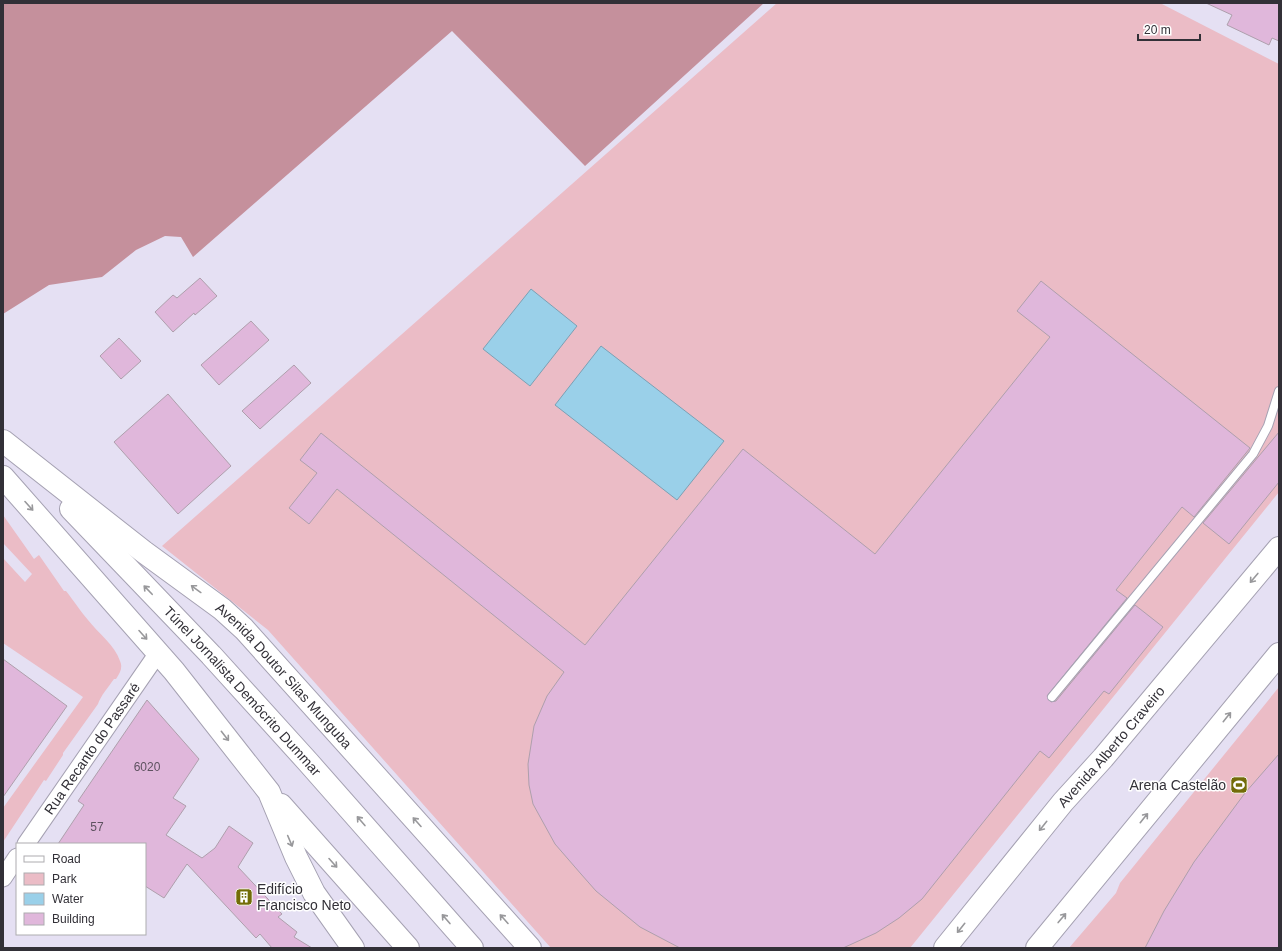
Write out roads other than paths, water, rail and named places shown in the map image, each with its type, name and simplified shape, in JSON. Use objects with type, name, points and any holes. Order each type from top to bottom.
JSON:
[{"type":"main road","name":"Túnel Jornalista Demócrito Dummar","points":[[3,442],[70,508],[211,655],[308,762],[472,948]]},
{"type":"main road","name":"Avenida Doutor Silas Munguba","points":[[3,442],[244,628],[530,948]]},
{"type":"main road","points":[[3,477],[158,653],[270,792],[408,948]]},
{"type":"main road","name":"Avenida Alberto Craveiro","points":[[945,948],[1063,802],[1103,758],[1279,548]]},
{"type":"main road","points":[[1037,948],[1279,654]]},
{"type":"main road","points":[[270,792],[296,856],[314,893],[353,948]]},
{"type":"street","name":"Rua Recanto do Passaré","points":[[27,843],[158,653]]},
{"type":"street","points":[[3,878],[16,858]]},
{"type":"lane","points":[[1052,697],[1253,454],[1268,426],[1279,392]]},
{"type":"water","points":[[531,289],[577,326],[530,386],[483,349]]},
{"type":"water","points":[[601,346],[724,441],[677,500],[555,405]]},
{"type":"place","name":"Arena Castelão","points":[[1239,785]]},
{"type":"place","name":"Edifício Francisco Neto","points":[[244,897]]}]
